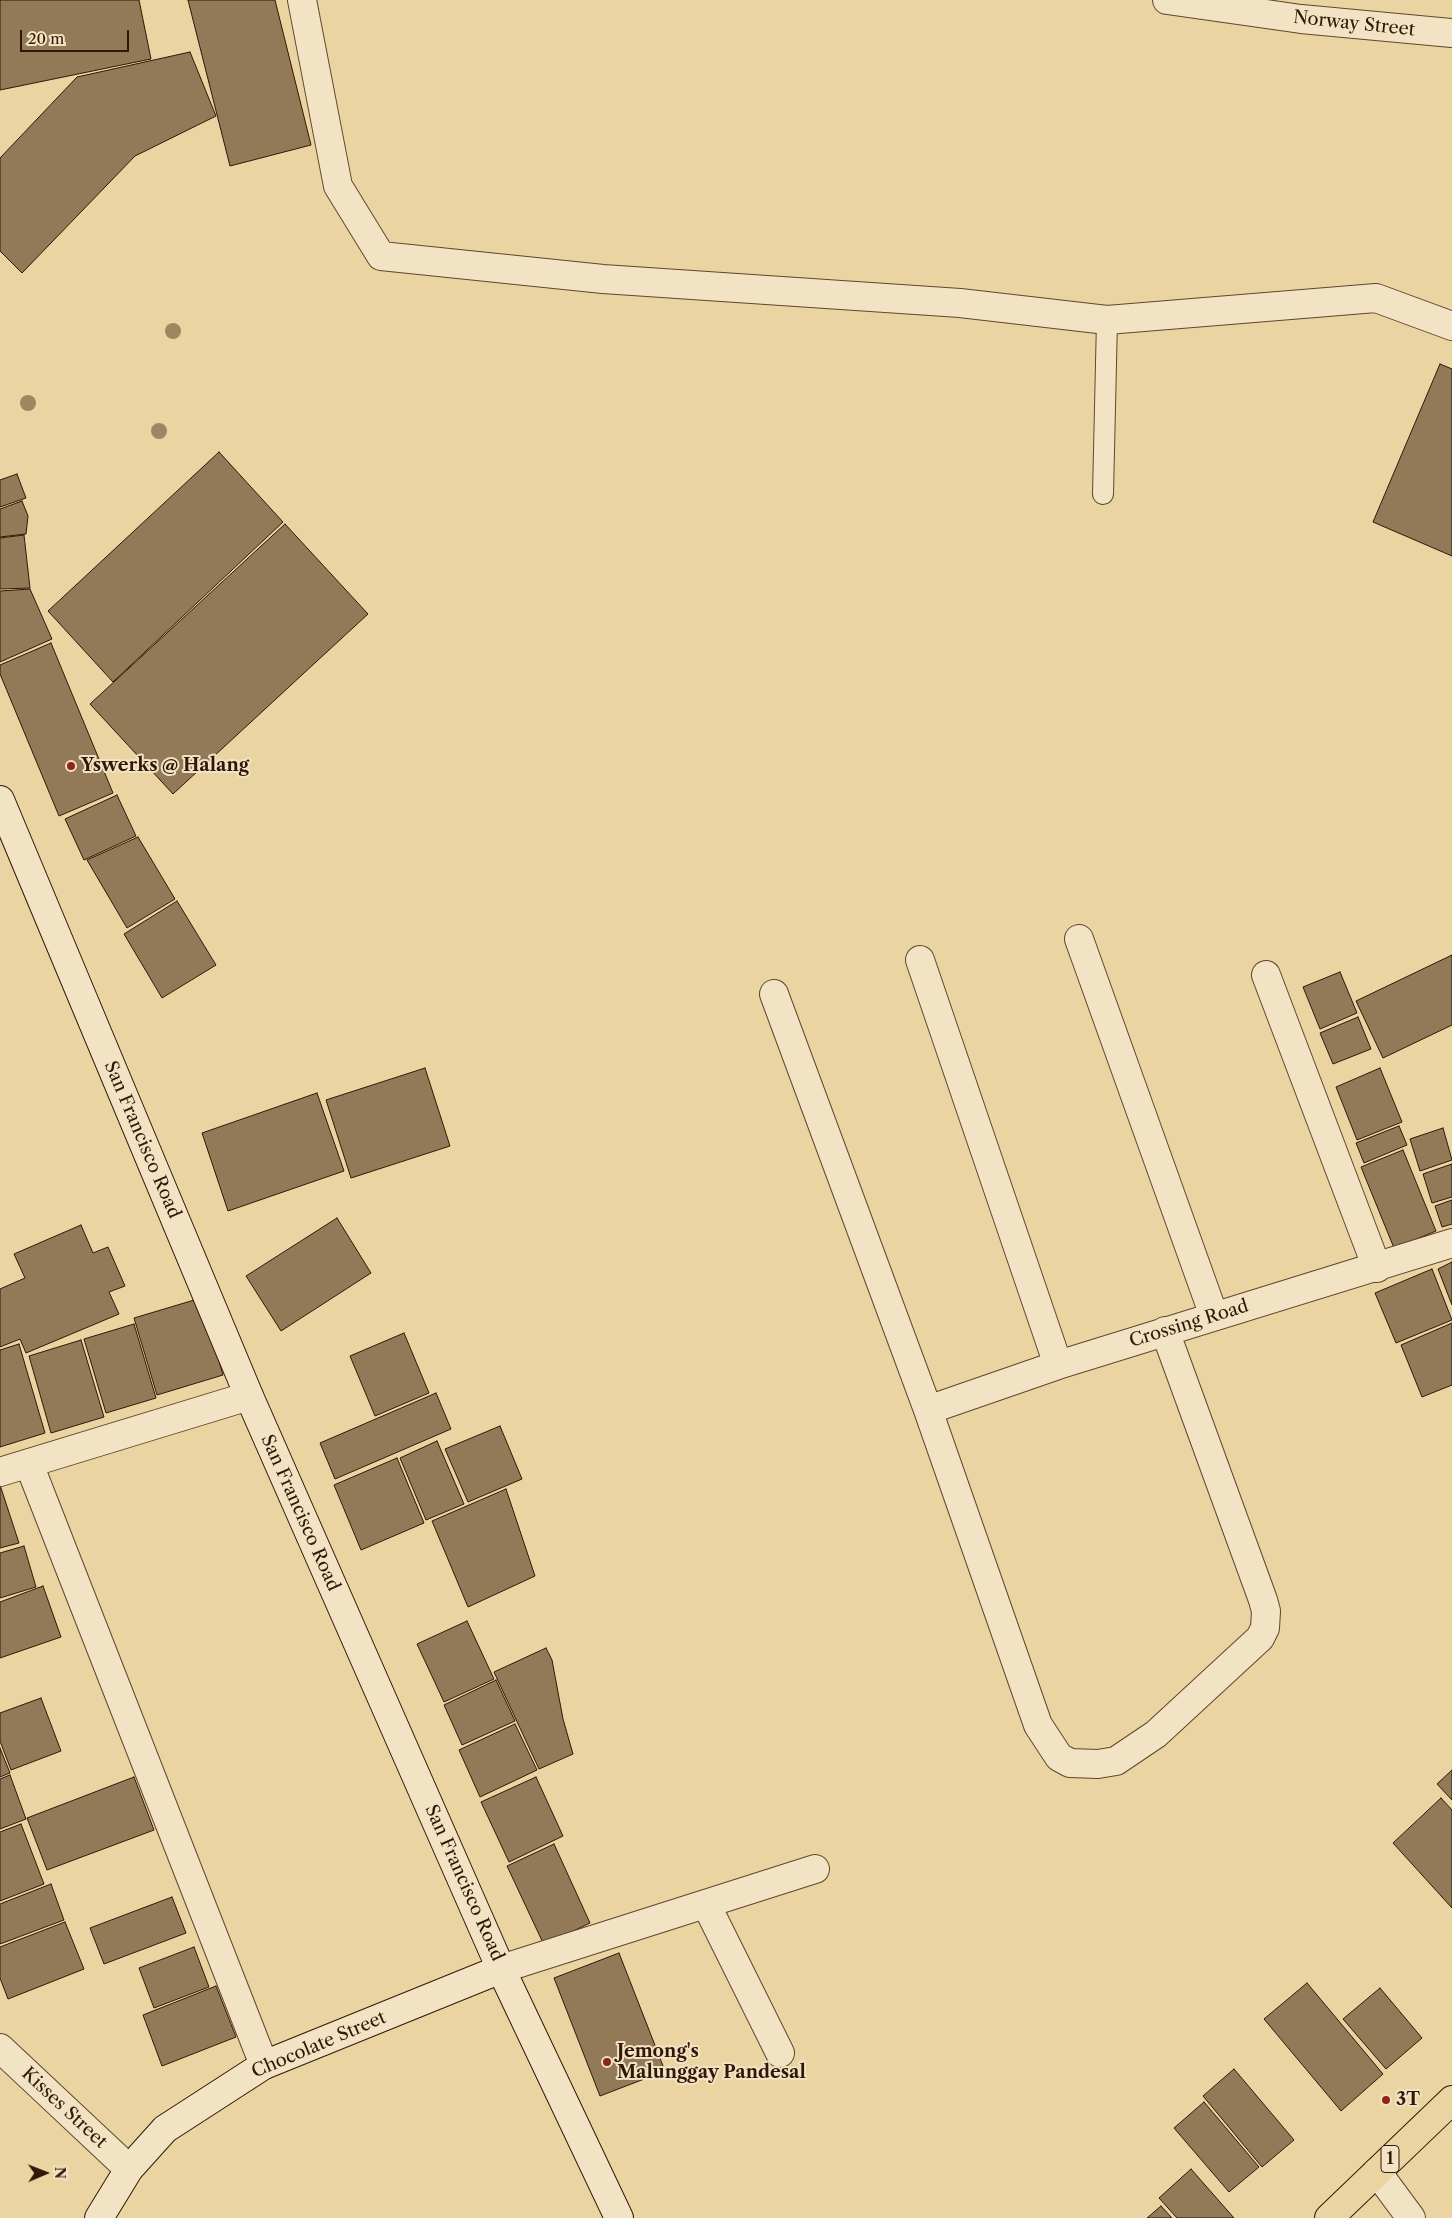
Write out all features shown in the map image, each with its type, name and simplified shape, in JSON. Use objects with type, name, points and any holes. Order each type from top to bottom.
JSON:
[{"type":"highway","name":"1","points":[[1329,2218],[1452,2100]]},
{"type":"street","points":[[302,0],[338,186],[380,256],[603,279],[960,303],[1107,320],[1376,298],[1452,326]]},
{"type":"street","name":"Norway Street","points":[[1167,0],[1296,10],[1452,33]]},
{"type":"street","name":"San Francisco Road","points":[[0,800],[249,1396],[502,1969],[619,2218]]},
{"type":"street","points":[[1079,939],[1214,1316]]},
{"type":"street","points":[[920,960],[1058,1365]]},
{"type":"street","points":[[1266,975],[1377,1268]]},
{"type":"street","points":[[774,994],[928,1410],[1038,1724],[1053,1750],[1064,1762],[1081,1765],[1116,1760],[1156,1734],[1260,1638],[1266,1620],[1262,1600],[1165,1331]]},
{"type":"street","name":"Crossing Road","points":[[928,1410],[1058,1365],[1377,1268],[1452,1243]]},
{"type":"street","points":[[0,1472],[249,1396]]},
{"type":"street","points":[[29,1464],[264,2065]]},
{"type":"street","name":"Chocolate Street","points":[[99,2218],[129,2170],[165,2128],[264,2065],[502,1969],[815,1868]]},
{"type":"street","points":[[706,1904],[780,2053]]},
{"type":"street","name":"Kisses Street","points":[[0,2048],[129,2170]]},
{"type":"street","points":[[1377,2172],[1411,2218]]},
{"type":"lane","points":[[1103,494],[1107,320]]},
{"type":"building","points":[[0,0],[139,0],[151,59],[0,90]]},
{"type":"building","points":[[188,0],[275,0],[311,145],[230,166]]},
{"type":"building","points":[[190,52],[216,116],[135,156],[22,273],[0,251],[0,158],[77,77]]},
{"type":"building","points":[[1440,364],[1452,369],[1452,556],[1373,522]]},
{"type":"building","points":[[219,452],[283,522],[113,682],[48,611]]},
{"type":"building","points":[[17,474],[26,498],[0,507],[0,480]]},
{"type":"building","points":[[22,501],[28,516],[26,534],[0,537],[0,509]]},
{"type":"building","points":[[285,524],[368,614],[173,794],[90,704]]},
{"type":"building","points":[[24,535],[30,588],[0,589],[0,538]]},
{"type":"building","points":[[30,589],[52,639],[0,662],[0,591]]},
{"type":"building","points":[[51,643],[113,793],[59,816],[0,674],[0,665]]},
{"type":"building","points":[[117,795],[136,836],[84,860],[65,819]]},
{"type":"building","points":[[138,837],[175,899],[127,928],[87,860]]},
{"type":"building","points":[[177,901],[216,965],[162,998],[124,934]]},
{"type":"building","points":[[1452,955],[1452,1025],[1383,1058],[1356,1001]]},
{"type":"building","points":[[1340,972],[1357,1013],[1320,1029],[1303,987]]},
{"type":"building","points":[[1358,1017],[1371,1049],[1333,1064],[1320,1033]]},
{"type":"building","points":[[425,1068],[450,1146],[351,1178],[326,1100]]},
{"type":"building","points":[[1380,1068],[1402,1122],[1357,1140],[1336,1087]]},
{"type":"building","points":[[317,1093],[344,1171],[228,1211],[202,1133]]},
{"type":"building","points":[[1399,1126],[1407,1145],[1364,1163],[1356,1143]]},
{"type":"building","points":[[1443,1128],[1452,1160],[1420,1171],[1410,1139]]},
{"type":"building","points":[[1403,1150],[1436,1231],[1394,1248],[1361,1167]]},
{"type":"building","points":[[1452,1164],[1452,1197],[1432,1203],[1423,1174]]},
{"type":"building","points":[[1452,1200],[1452,1224],[1442,1227],[1435,1206]]},
{"type":"building","points":[[337,1218],[371,1273],[281,1331],[246,1276]]},
{"type":"building","points":[[81,1225],[93,1253],[108,1247],[125,1286],[109,1292],[119,1314],[26,1353],[20,1339],[0,1347],[0,1289],[25,1278],[14,1254]]},
{"type":"building","points":[[1452,1262],[1452,1305],[1438,1269]]},
{"type":"building","points":[[1432,1269],[1452,1320],[1396,1343],[1375,1293]]},
{"type":"building","points":[[201,1298],[223,1375],[157,1395],[134,1318]]},
{"type":"building","points":[[1452,1323],[1452,1385],[1422,1397],[1401,1345]]},
{"type":"building","points":[[134,1324],[156,1398],[106,1413],[84,1339]]},
{"type":"building","points":[[404,1333],[429,1393],[375,1416],[350,1356]]},
{"type":"building","points":[[81,1340],[104,1417],[51,1433],[29,1356]]},
{"type":"building","points":[[19,1344],[45,1433],[0,1447],[0,1350]]},
{"type":"building","points":[[436,1393],[451,1429],[335,1479],[320,1443]]},
{"type":"building","points":[[500,1426],[522,1479],[468,1502],[445,1449]]},
{"type":"building","points":[[437,1441],[464,1504],[426,1520],[400,1458]]},
{"type":"building","points":[[397,1458],[424,1523],[361,1550],[334,1485]]},
{"type":"building","points":[[0,1485],[19,1543],[0,1548]]},
{"type":"building","points":[[506,1489],[535,1576],[468,1607],[432,1521]]},
{"type":"building","points":[[24,1546],[36,1587],[0,1598],[0,1553]]},
{"type":"building","points":[[43,1586],[61,1637],[0,1658],[0,1602]]},
{"type":"building","points":[[467,1621],[494,1679],[444,1702],[417,1644]]},
{"type":"building","points":[[546,1648],[552,1660],[563,1719],[573,1754],[539,1769],[494,1672]]},
{"type":"building","points":[[496,1680],[515,1721],[462,1745],[444,1705]]},
{"type":"building","points":[[41,1698],[61,1751],[11,1770],[0,1741],[0,1713]]},
{"type":"building","points":[[515,1724],[537,1770],[480,1797],[459,1750]]},
{"type":"building","points":[[0,1748],[10,1773],[0,1777]]},
{"type":"building","points":[[1452,1770],[1452,1800],[1437,1784]]},
{"type":"building","points":[[10,1775],[26,1819],[0,1829],[0,1779]]},
{"type":"building","points":[[134,1777],[154,1830],[47,1870],[27,1818]]},
{"type":"building","points":[[536,1777],[563,1836],[509,1862],[481,1802]]},
{"type":"building","points":[[1441,1798],[1452,1810],[1452,1908],[1393,1843]]},
{"type":"building","points":[[21,1824],[44,1884],[0,1901],[0,1832]]},
{"type":"building","points":[[554,1844],[590,1923],[544,1945],[507,1866]]},
{"type":"building","points":[[51,1884],[64,1920],[0,1944],[0,1904]]},
{"type":"building","points":[[172,1897],[186,1933],[104,1964],[90,1928]]},
{"type":"building","points":[[65,1922],[84,1969],[8,1999],[0,1978],[0,1947]]},
{"type":"building","points":[[194,1947],[209,1987],[154,2008],[139,1968]]},
{"type":"building","points":[[619,1953],[665,2071],[600,2096],[554,1978]]},
{"type":"building","points":[[1307,1983],[1383,2074],[1341,2111],[1264,2019]]},
{"type":"building","points":[[216,1986],[236,2037],[162,2066],[143,2015]]},
{"type":"building","points":[[1380,1988],[1422,2038],[1386,2069],[1343,2019]]},
{"type":"building","points":[[1234,2069],[1294,2140],[1262,2167],[1203,2096]]},
{"type":"building","points":[[1204,2102],[1259,2167],[1229,2192],[1174,2128]]},
{"type":"building","points":[[1191,2169],[1234,2218],[1177,2218],[1159,2198]]},
{"type":"building","points":[[1161,2206],[1172,2218],[1147,2218]]},
{"type":"place","name":"Yswerks @ Halang","points":[[71,766]]},
{"type":"place","name":"Jemong's Malunggay Pandesal","points":[[607,2062]]},
{"type":"place","name":"3T","points":[[1386,2100]]}]
